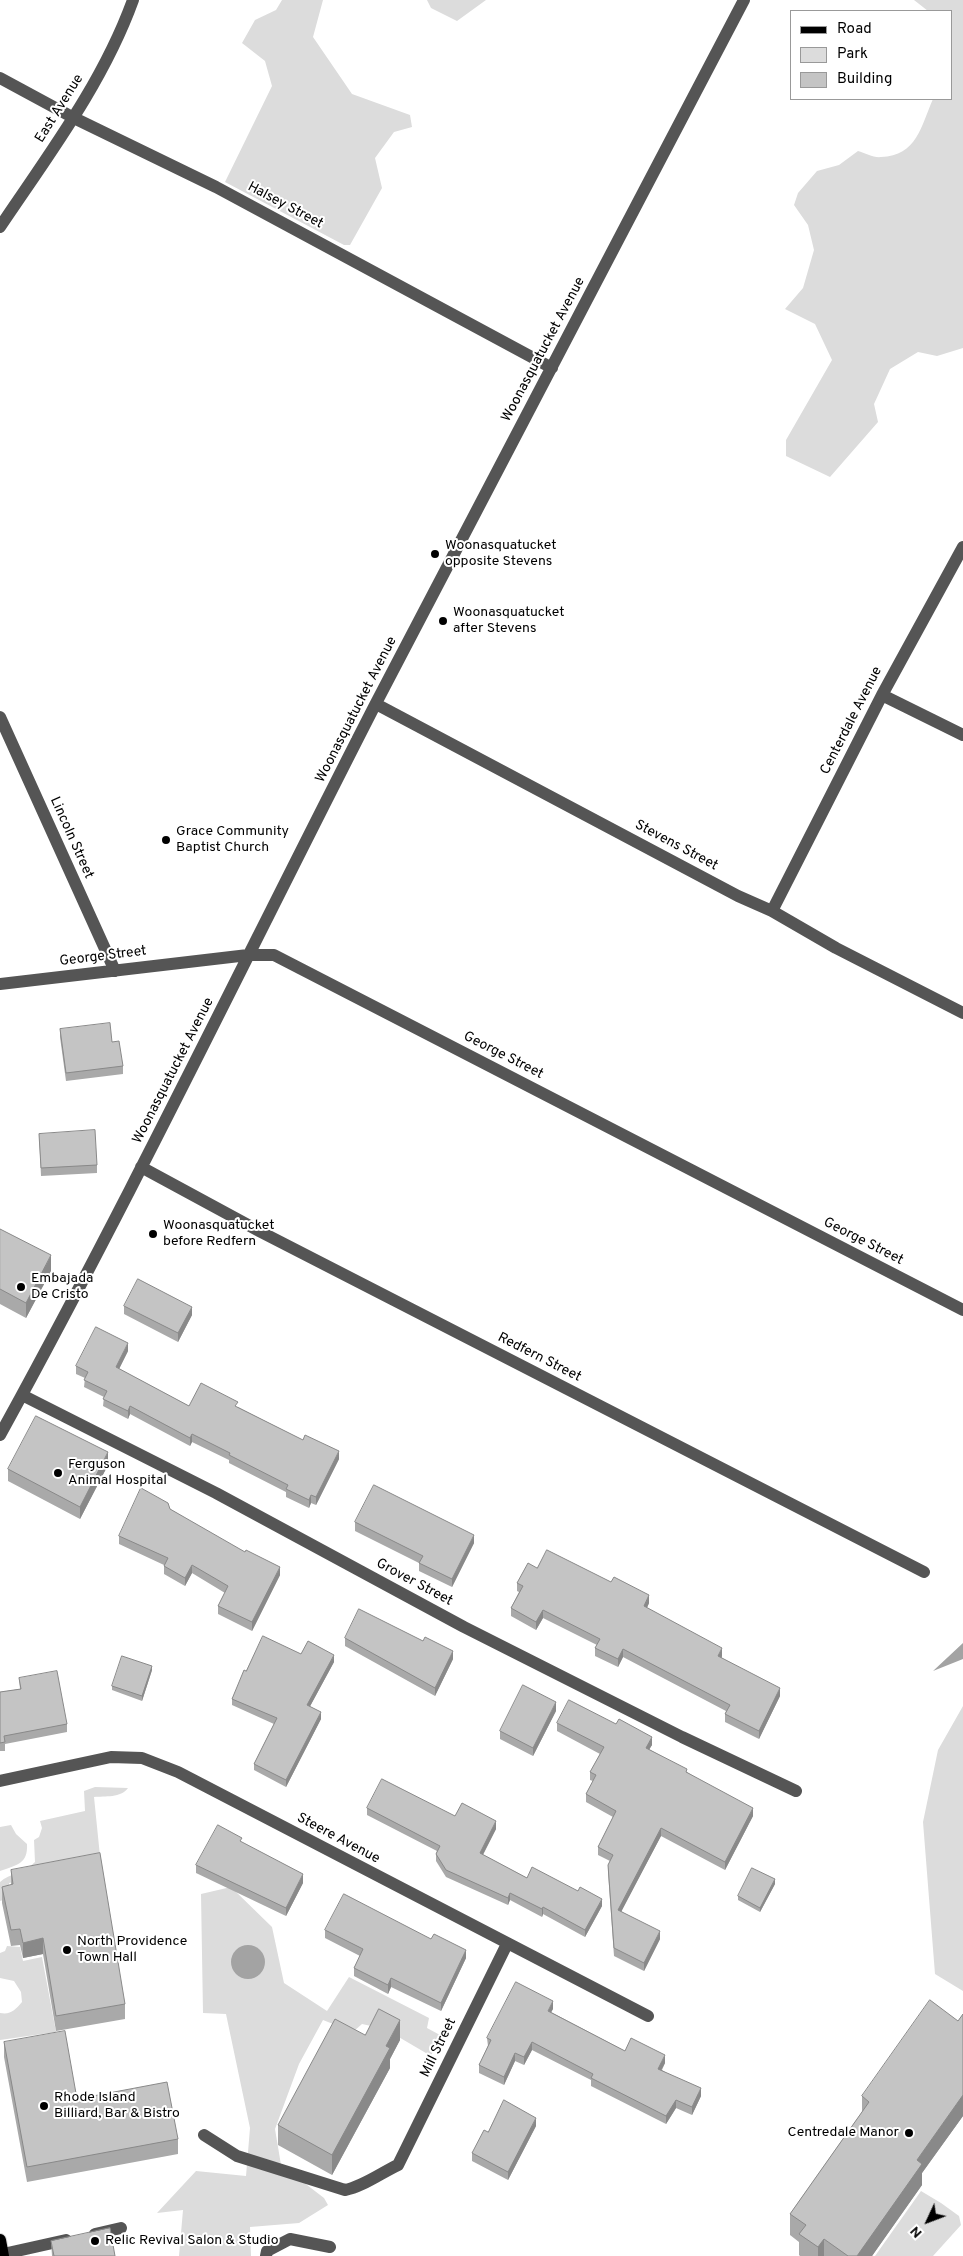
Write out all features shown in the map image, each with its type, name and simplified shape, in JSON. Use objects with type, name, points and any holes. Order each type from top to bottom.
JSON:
[{"type":"main road","points":[[0,2240],[3,2255]]},
{"type":"street","name":"East Avenue","points":[[0,227],[74,118],[99,74],[133,0]]},
{"type":"street","name":"Woonasquatucket Avenue","points":[[0,1435],[201,1054],[248,955],[376,704],[744,0]]},
{"type":"street","name":"Halsey Street","points":[[0,78],[74,118],[224,191],[552,368]]},
{"type":"street","name":"Centerdale Avenue","points":[[772,912],[882,695],[963,547]]},
{"type":"street","points":[[882,695],[963,735]]},
{"type":"street","name":"Stevens Street","points":[[376,704],[772,912],[836,948],[963,1013]]},
{"type":"street","name":"Lincoln Street","points":[[0,717],[115,971]]},
{"type":"street","name":"George Street","points":[[0,984],[248,955],[274,955],[963,1310]]},
{"type":"street","name":"Redfern Street","points":[[141,1167],[261,1232],[924,1572]]},
{"type":"street","name":"Grover Street","points":[[22,1395],[216,1493],[464,1627],[682,1737],[796,1791]]},
{"type":"street","name":"Steere Avenue","points":[[0,1781],[111,1757],[142,1758],[178,1772],[648,2016]]},
{"type":"street","name":"Mill Street","points":[[204,2134],[238,2156],[345,2190],[358,2188],[371,2178],[398,2164],[507,1944]]},
{"type":"street","points":[[3,2255],[121,2228]]},
{"type":"street","points":[[266,2256],[267,2250],[290,2239],[330,2247]]},
{"type":"green space","points":[[282,0],[323,0],[313,37],[352,94],[410,115],[412,127],[394,132],[375,158],[382,188],[350,245],[344,245],[225,182],[272,86],[265,61],[242,43],[255,20],[276,10]]},
{"type":"green space","points":[[427,0],[486,0],[457,21],[431,8]]},
{"type":"green space","points":[[914,0],[963,0],[963,348],[937,356],[918,352],[890,369],[874,404],[878,422],[830,477],[786,456],[786,440],[832,360],[815,324],[785,309],[803,288],[814,250],[808,225],[794,205],[798,193],[817,171],[839,165],[858,151],[878,157],[893,155],[903,151],[916,138],[933,100],[953,100],[953,10],[927,10]]},
{"type":"green space","points":[[963,1706],[963,1991],[935,1974],[923,1822],[938,1750]]},
{"type":"green space","points":[[95,1787],[128,1788],[117,1795],[94,1797],[101,1866],[9,1883],[10,1898],[0,1901],[0,1882],[26,1869],[35,1862],[34,1840],[39,1837],[42,1828],[40,1821],[85,1811],[84,1791]]},
{"type":"green space","points":[[11,1825],[16,1834],[27,1844],[26,1856],[20,1863],[0,1871],[0,1827]]},
{"type":"green space","points":[[231,1887],[272,1927],[284,1983],[327,2011],[349,1977],[429,2018],[427,2028],[440,2035],[431,2056],[385,2029],[362,2024],[353,2032],[323,2020],[299,2064],[275,2129],[281,2165],[324,2198],[328,2205],[299,2223],[250,2227],[251,2256],[179,2256],[183,2210],[157,2213],[196,2171],[246,2176],[250,2128],[226,2014],[203,2013],[201,1894]]},
{"type":"green space","points":[[7,1946],[20,1947],[23,1961],[42,1957],[56,2032],[0,2040],[0,2013],[12,2011],[22,2002],[21,1992],[14,1981],[0,1978],[0,1953],[5,1951]]},
{"type":"green space","points":[[921,2191],[959,2216],[961,2225],[933,2256],[875,2256]]},
{"type":"shaded area","points":[[963,1643],[963,1659],[933,1671]]},
{"type":"shaded area","points":[[248,1945],[260,1950],[265,1962],[260,1974],[248,1979],[236,1974],[231,1962],[236,1950]]},
{"type":"building","points":[[110,1023],[112,1042],[119,1041],[123,1066],[66,1073],[60,1029]]},
{"type":"building","points":[[95,1130],[97,1165],[41,1168],[39,1134]]},
{"type":"building","name":"Embajada De Cristo","points":[[0,1229],[51,1255],[26,1303],[0,1289]]},
{"type":"building","points":[[138,1279],[192,1307],[178,1333],[124,1306]]},
{"type":"building","points":[[96,1327],[128,1343],[116,1367],[189,1406],[201,1383],[238,1402],[235,1406],[303,1440],[305,1435],[339,1451],[316,1497],[311,1495],[309,1500],[286,1489],[288,1485],[192,1434],[190,1438],[130,1406],[128,1411],[103,1399],[107,1391],[84,1380],[88,1372],[76,1366]]},
{"type":"building","name":"Ferguson Animal Hospital","points":[[36,1416],[108,1452],[80,1507],[8,1469]]},
{"type":"building","points":[[374,1485],[474,1535],[452,1579],[419,1563],[423,1556],[355,1522]]},
{"type":"building","points":[[141,1488],[168,1503],[170,1509],[245,1552],[246,1550],[280,1567],[252,1622],[218,1606],[228,1586],[192,1565],[185,1578],[164,1566],[168,1558],[119,1536]]},
{"type":"building","points":[[547,1550],[611,1582],[614,1577],[649,1595],[644,1606],[722,1648],[718,1656],[780,1688],[759,1731],[725,1714],[730,1705],[623,1649],[618,1659],[595,1648],[600,1639],[543,1610],[536,1622],[511,1608],[523,1586],[517,1583],[528,1563],[537,1568]]},
{"type":"building","points":[[359,1609],[423,1641],[425,1637],[453,1651],[435,1688],[345,1638]]},
{"type":"building","points":[[263,1636],[301,1654],[308,1641],[334,1655],[307,1705],[321,1712],[286,1780],[254,1764],[277,1718],[232,1699],[244,1670],[246,1671]]},
{"type":"building","points":[[122,1656],[152,1666],[142,1696],[112,1686]]},
{"type":"building","points":[[57,1671],[67,1724],[4,1736],[5,1742],[0,1743],[0,1692],[21,1689],[19,1678]]},
{"type":"building","points":[[523,1685],[556,1702],[533,1748],[500,1731]]},
{"type":"building","points":[[569,1700],[616,1724],[619,1719],[652,1737],[646,1748],[687,1769],[686,1772],[753,1808],[725,1862],[661,1828],[618,1910],[660,1931],[644,1963],[614,1948],[608,1865],[613,1855],[598,1847],[616,1811],[586,1794],[596,1775],[590,1772],[604,1747],[557,1723]]},
{"type":"building","points":[[382,1779],[455,1816],[462,1803],[496,1821],[480,1853],[527,1878],[532,1867],[578,1891],[580,1887],[602,1899],[585,1930],[543,1907],[542,1909],[510,1893],[508,1898],[446,1870],[436,1854],[440,1846],[367,1808]]},
{"type":"building","points":[[218,1825],[242,1838],[240,1841],[303,1874],[286,1908],[196,1865]]},
{"type":"building","name":"North Providence Town Hall","points":[[100,1853],[125,2004],[56,2016],[43,1938],[23,1943],[20,1929],[11,1930],[2,1887],[13,1884],[11,1870]]},
{"type":"building","points":[[752,1868],[775,1879],[760,1908],[738,1896]]},
{"type":"building","points":[[344,1894],[431,1939],[434,1934],[466,1950],[441,2003],[391,1978],[388,1985],[354,1968],[363,1949],[325,1930]]},
{"type":"building","points":[[516,1982],[553,2001],[548,2011],[625,2051],[631,2038],[665,2055],[658,2069],[701,2088],[692,2107],[676,2100],[666,2116],[591,2078],[593,2074],[532,2042],[524,2057],[515,2053],[504,2077],[479,2065],[491,2040],[487,2038]]},
{"type":"building","name":"Centredale Manor","points":[[930,2000],[958,2021],[963,2014],[963,2095],[917,2160],[922,2164],[857,2256],[848,2256],[824,2239],[818,2247],[799,2234],[806,2225],[790,2214],[869,2102],[862,2096]]},
{"type":"building","points":[[379,2009],[400,2020],[386,2046],[390,2048],[332,2155],[278,2125],[335,2019],[365,2035]]},
{"type":"building","name":"Rhode Island Billiard, Bar & Bistro","points":[[65,2031],[77,2099],[167,2082],[178,2139],[27,2167],[4,2042]]},
{"type":"building","points":[[504,2100],[536,2118],[508,2172],[472,2153],[484,2130],[488,2132]]},
{"type":"building","name":"Relic Revival Salon & Studio","points":[[110,2228],[115,2256],[54,2256],[51,2241]]},
{"type":"place","name":"Woonasquatucket opposite Stevens","points":[[435,554]]},
{"type":"place","name":"Woonasquatucket after Stevens","points":[[443,621]]},
{"type":"place","name":"Grace Community Baptist Church","points":[[166,840]]},
{"type":"place","name":"Woonasquatucket before Redfern","points":[[153,1234]]},
{"type":"place","name":"Embajada De Cristo","points":[[21,1287]]},
{"type":"place","name":"Ferguson Animal Hospital","points":[[58,1473]]},
{"type":"place","name":"North Providence Town Hall","points":[[67,1950]]},
{"type":"place","name":"Rhode Island Billiard, Bar & Bistro","points":[[44,2106]]},
{"type":"place","name":"Centredale Manor","points":[[909,2133]]},
{"type":"place","name":"Relic Revival Salon & Studio","points":[[95,2241]]}]
